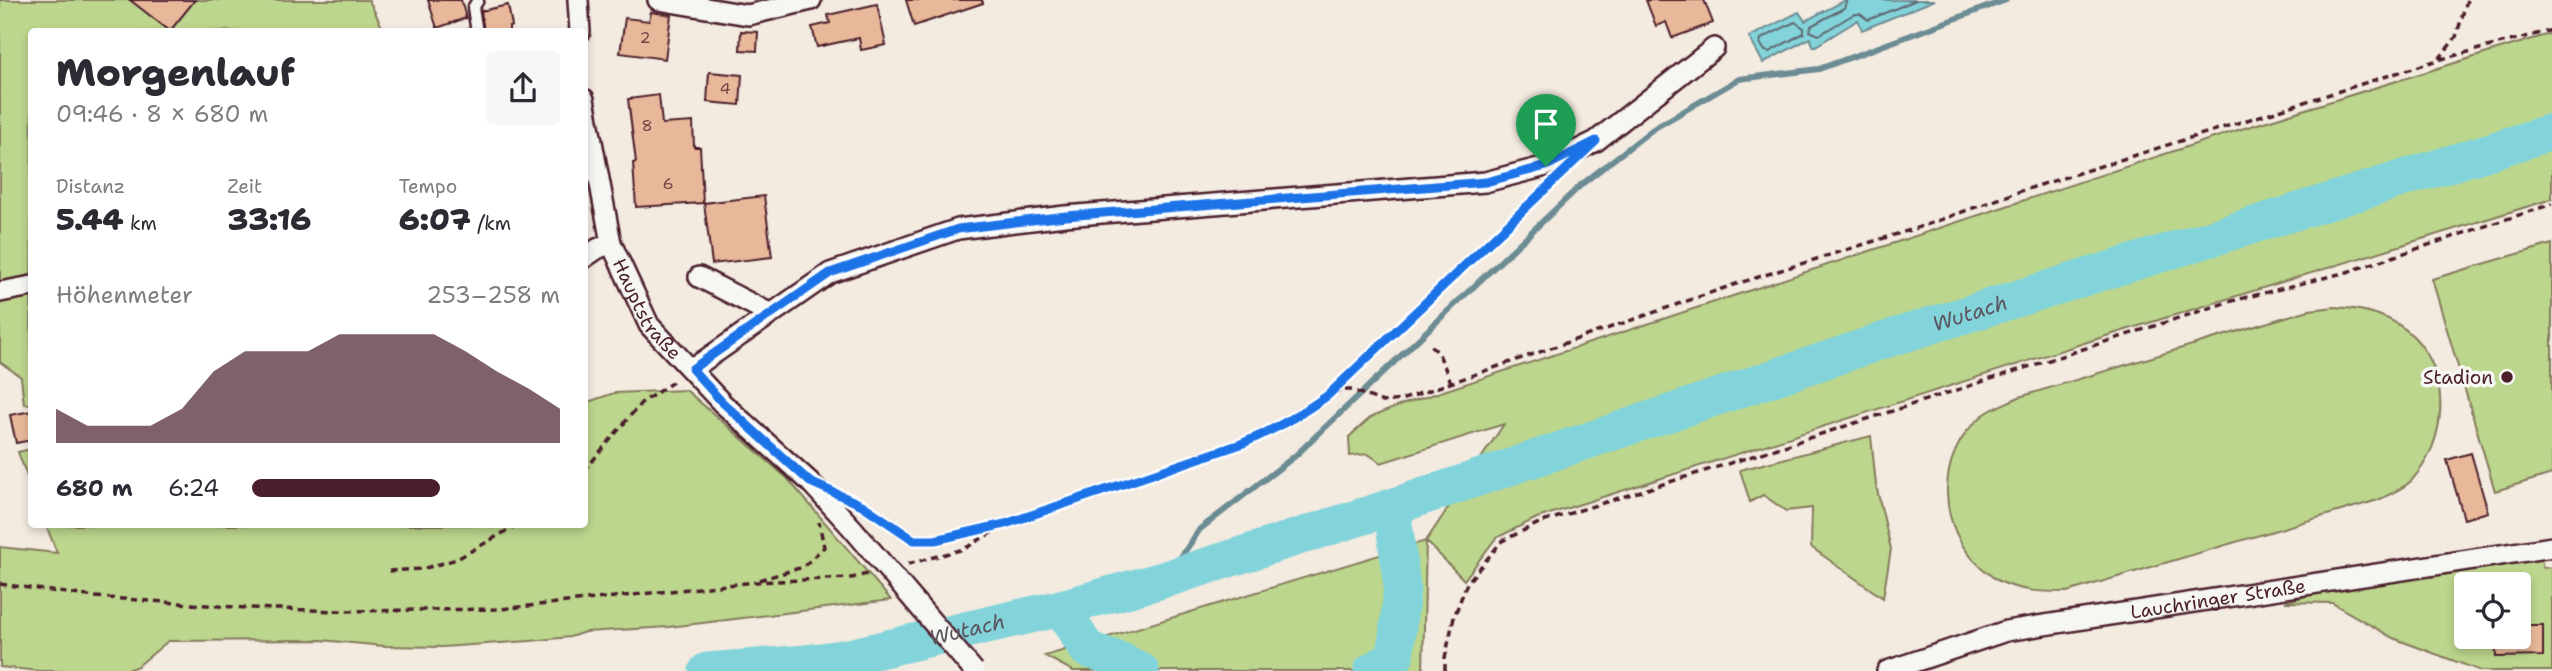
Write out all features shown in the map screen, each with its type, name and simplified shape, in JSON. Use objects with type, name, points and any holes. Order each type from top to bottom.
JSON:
[{"type":"street","points":[[578,0],[580,28]]},
{"type":"street","points":[[658,0],[748,15],[779,4],[811,0]]},
{"type":"street","points":[[974,671],[810,482],[722,402],[692,369],[830,273],[958,229],[1079,215],[1486,182],[1546,166],[1596,141],[1714,48]]},
{"type":"street","name":"Hauptstraße","points":[[588,134],[611,243],[649,325],[692,369]]},
{"type":"street","name":"Hauptstraße","points":[[588,255],[611,243]]},
{"type":"street","points":[[699,277],[771,314]]},
{"type":"street","points":[[0,292],[28,287]]},
{"type":"street","name":"Lauchringer Straße","points":[[1886,671],[2006,631],[2552,547]]},
{"type":"lane","points":[[476,28],[474,8],[478,0]]},
{"type":"path","points":[[2438,61],[2456,37],[2467,0]]},
{"type":"path","points":[[1327,396],[1343,390],[1352,390],[1383,402],[1401,400],[1736,284],[1923,226],[2018,192],[2438,61],[2552,30]]},
{"type":"path","points":[[852,501],[914,540],[935,540],[1005,524],[1241,444],[1276,429],[1327,396],[1556,179]]},
{"type":"path","points":[[1445,671],[1445,658],[1454,617],[1467,583],[1502,541],[1539,523],[2228,302],[2347,272],[2552,204]]},
{"type":"path","points":[[1431,346],[1437,352],[1451,383]]},
{"type":"path","points":[[588,466],[641,402],[692,369]]},
{"type":"path","points":[[0,584],[95,597],[247,608],[341,611],[501,609],[755,582],[803,567],[824,547],[819,521]]},
{"type":"path","points":[[389,571],[422,569],[457,559],[512,528]]},
{"type":"green space","points":[[0,0],[369,0],[383,28],[28,28],[28,404],[24,404],[21,377],[0,362]]},
{"type":"green space","points":[[2552,33],[2552,199],[2103,337],[1537,518],[1496,538],[1464,580],[1426,541],[1504,424],[1381,463],[1368,454],[1350,456],[1349,437],[1371,417],[2238,130]]},
{"type":"green space","name":"Stadion","points":[[2552,244],[2552,474],[2495,491],[2432,279]]},
{"type":"green space","points":[[2335,307],[2356,309],[2396,323],[2414,337],[2435,371],[2440,409],[2438,429],[2423,466],[2404,487],[2378,500],[2067,592],[2032,591],[2007,585],[1990,575],[1967,552],[1956,533],[1950,513],[1947,492],[1949,472],[1955,452],[1966,433],[1994,408],[2019,397],[2309,310]]},
{"type":"green space","points":[[686,390],[787,478],[891,600],[669,627],[585,632],[570,637],[530,641],[442,647],[384,646],[321,640],[168,641],[138,666],[125,671],[40,671],[0,667],[0,547],[57,553],[47,528],[588,528],[588,402],[614,393]]},
{"type":"green space","points":[[1871,436],[1876,485],[1891,549],[1883,598],[1811,547],[1812,508],[1786,511],[1763,495],[1750,502],[1740,470]]},
{"type":"green space","points":[[28,450],[28,479],[18,452]]},
{"type":"green space","points":[[1426,541],[1423,671],[1073,671],[1045,656]]},
{"type":"green space","points":[[2541,559],[2543,568],[2552,567],[2552,671],[2481,671],[2393,638],[2332,603],[2285,602],[2331,589]]},
{"type":"water","points":[[1846,0],[1935,0],[1862,30],[1858,20],[1814,47],[1810,38],[1763,63],[1749,37],[1799,12],[1805,21]]},
{"type":"building","points":[[130,0],[195,0],[172,28],[166,28]]},
{"type":"building","points":[[428,0],[461,0],[466,18],[437,28]]},
{"type":"building","points":[[906,0],[982,0],[983,3],[914,26]]},
{"type":"building","points":[[1646,0],[1704,0],[1713,23],[1672,38],[1666,22],[1656,26]]},
{"type":"building","points":[[877,4],[886,45],[861,50],[859,38],[817,47],[812,27],[830,23],[828,15]]},
{"type":"building","points":[[508,5],[512,26],[483,28],[481,11]]},
{"type":"building","points":[[651,12],[671,15],[665,59],[620,53],[625,18],[649,21]]},
{"type":"building","points":[[741,31],[758,32],[757,51],[740,50]]},
{"type":"building","points":[[709,72],[742,75],[740,105],[707,102]]},
{"type":"building","points":[[659,95],[662,124],[693,122],[694,147],[700,147],[703,203],[636,207],[633,163],[636,162],[628,99]]},
{"type":"building","points":[[764,196],[772,257],[712,264],[704,203]]},
{"type":"building","points":[[28,412],[28,441],[16,443],[10,415]]},
{"type":"building","points":[[2471,453],[2488,512],[2464,519],[2447,460]]},
{"type":"building","points":[[2531,625],[2543,625],[2543,656],[2496,657],[2496,649],[2531,649]]},
{"type":"waterway","points":[[1166,579],[1200,529],[1295,456],[1582,184],[1653,129],[1739,79],[1819,69],[2006,0]]},
{"type":"waterway","name":"Wutach","points":[[707,671],[849,657],[1061,608],[1166,579],[1392,507],[1894,337],[2552,132]]},
{"type":"waterway","name":"Wutach","points":[[1372,671],[1395,657],[1402,587],[1392,507]]},
{"type":"waterway","name":"Wutach","points":[[1061,608],[1087,649],[1141,671]]},
{"type":"waterway","points":[[806,663],[812,671]]},
{"type":"place","name":"Stadion","points":[[2507,377]]},
{"type":"route","points":[[1596,141],[1327,396],[1310,408],[1276,429],[1241,444],[1005,524],[935,540],[914,540],[862,505],[810,482],[722,402],[692,369],[830,273],[958,229],[1066,216],[1486,182],[1546,166],[1596,141]]}]
